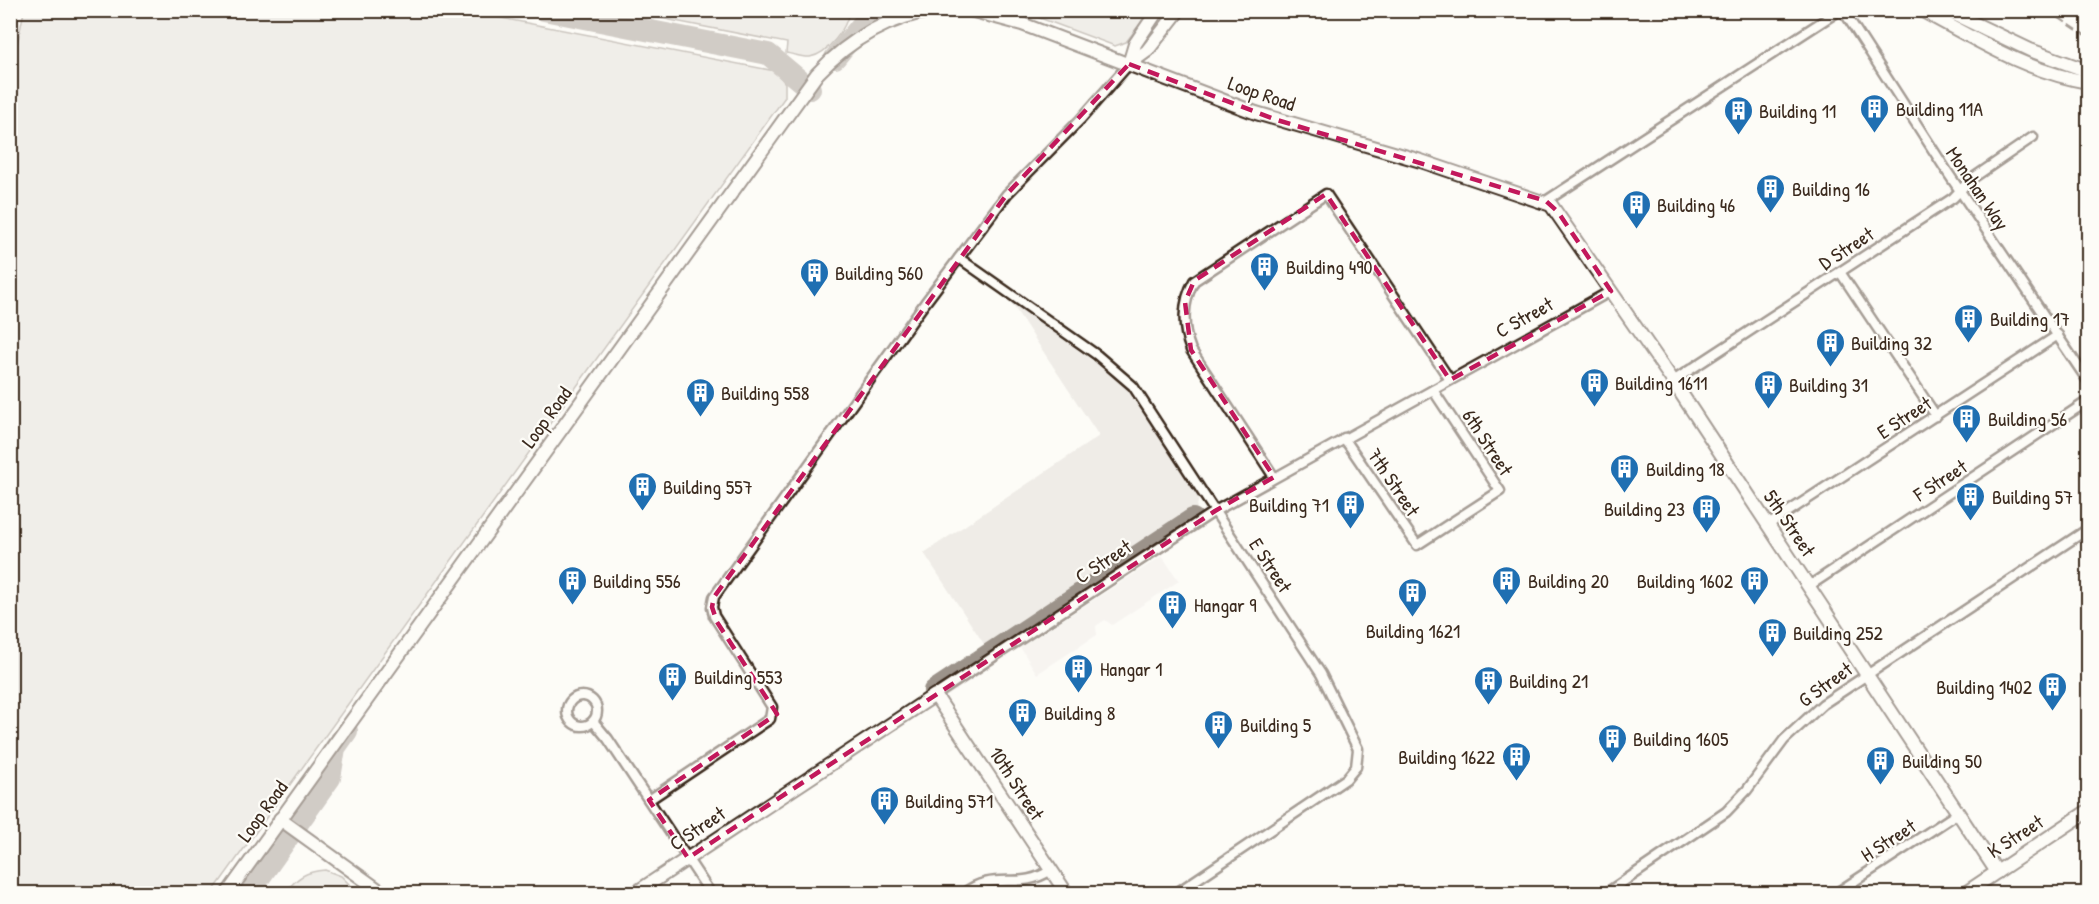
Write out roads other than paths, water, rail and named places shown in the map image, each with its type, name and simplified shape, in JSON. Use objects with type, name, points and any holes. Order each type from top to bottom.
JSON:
[{"type":"street","name":"Loop Road","points":[[227,894],[817,74],[850,43],[870,31],[903,17],[934,10]]},
{"type":"street","name":"Loop Road","points":[[970,10],[1004,18],[1277,120],[1421,161],[1546,201]]},
{"type":"street","points":[[1129,64],[1135,44],[1158,10]]},
{"type":"street","points":[[649,800],[770,719],[772,707],[717,622],[712,611],[712,601],[959,258],[1020,179],[1080,120],[1129,64],[1147,51],[1179,10]]},
{"type":"street","points":[[1546,201],[1841,10]]},
{"type":"street","name":"Monahan Way","points":[[1841,10],[2088,381]]},
{"type":"street","points":[[1921,10],[2014,60],[2055,74],[2088,81]]},
{"type":"street","points":[[1948,12],[2030,50],[2088,71]]},
{"type":"street","name":"D Street","points":[[1673,381],[1960,191],[1970,180],[2033,137]]},
{"type":"street","points":[[1274,477],[1191,350],[1185,332],[1185,302],[1194,281],[1326,194],[1449,380]]},
{"type":"street","name":"5th Street","points":[[1546,201],[1558,212],[1673,381],[1997,872]]},
{"type":"street","name":"E Street","points":[[959,258],[1125,377],[1142,398],[1313,660],[1352,733],[1358,756],[1353,772],[1340,784],[1175,894]]},
{"type":"street","points":[[1840,272],[1936,416]]},
{"type":"street","name":"C Street","points":[[634,894],[1215,511],[1611,291]]},
{"type":"street","name":"E Street","points":[[1768,525],[2058,335]]},
{"type":"street","name":"6th Street","points":[[1417,545],[1500,491],[1433,390]]},
{"type":"street","name":"F Street","points":[[1809,586],[2088,401]]},
{"type":"street","name":"7th Street","points":[[1344,438],[1417,545]]},
{"type":"street","name":"G Street","points":[[1605,894],[1717,820],[1747,790],[1792,731],[1823,704],[2088,529]]},
{"type":"street","name":"10th Street","points":[[935,694],[1067,894]]},
{"type":"street","points":[[593,721],[608,739],[711,894]]},
{"type":"street","name":"K Street","points":[[1964,894],[2088,811]]},
{"type":"street","name":"H Street","points":[[1835,894],[1958,813]]},
{"type":"street","points":[[280,819],[384,894]]},
{"type":"street","points":[[963,894],[985,881],[1030,881],[1051,870]]},
{"type":"railway","points":[[2047,10],[2088,37]]},
{"type":"place","name":"Building 11A","points":[[1875,134]]},
{"type":"place","name":"Building 11","points":[[1738,136]]},
{"type":"place","name":"Building 16","points":[[1771,214]]},
{"type":"place","name":"Building 46","points":[[1636,230]]},
{"type":"place","name":"Building 490","points":[[1265,292]]},
{"type":"place","name":"Building 560","points":[[814,298]]},
{"type":"place","name":"Building 17","points":[[1969,344]]},
{"type":"place","name":"Building 32","points":[[1830,368]]},
{"type":"place","name":"Building 1611","points":[[1594,408]]},
{"type":"place","name":"Building 31","points":[[1768,410]]},
{"type":"place","name":"Building 558","points":[[700,418]]},
{"type":"place","name":"Building 56","points":[[1967,444]]},
{"type":"place","name":"Building 18","points":[[1625,494]]},
{"type":"place","name":"Building 557","points":[[642,512]]},
{"type":"place","name":"Building 57","points":[[1971,522]]},
{"type":"place","name":"Building 71","points":[[1350,530]]},
{"type":"place","name":"Building 23","points":[[1706,534]]},
{"type":"place","name":"Building 556","points":[[572,606]]},
{"type":"place","name":"Building 20","points":[[1507,606]]},
{"type":"place","name":"Building 1602","points":[[1754,606]]},
{"type":"place","name":"Building 1621","points":[[1413,618]]},
{"type":"place","name":"Hangar 9","points":[[1173,630]]},
{"type":"place","name":"Building 252","points":[[1772,658]]},
{"type":"place","name":"Hangar 1","points":[[1079,694]]},
{"type":"place","name":"Building 553","points":[[673,702]]},
{"type":"place","name":"Building 21","points":[[1488,706]]},
{"type":"place","name":"Building 1402","points":[[2053,712]]},
{"type":"place","name":"Building 8","points":[[1023,738]]},
{"type":"place","name":"Building 5","points":[[1219,750]]},
{"type":"place","name":"Building 1605","points":[[1612,764]]},
{"type":"place","name":"Building 1622","points":[[1516,782]]},
{"type":"place","name":"Building 50","points":[[1881,786]]},
{"type":"place","name":"Building 571","points":[[884,826]]}]
